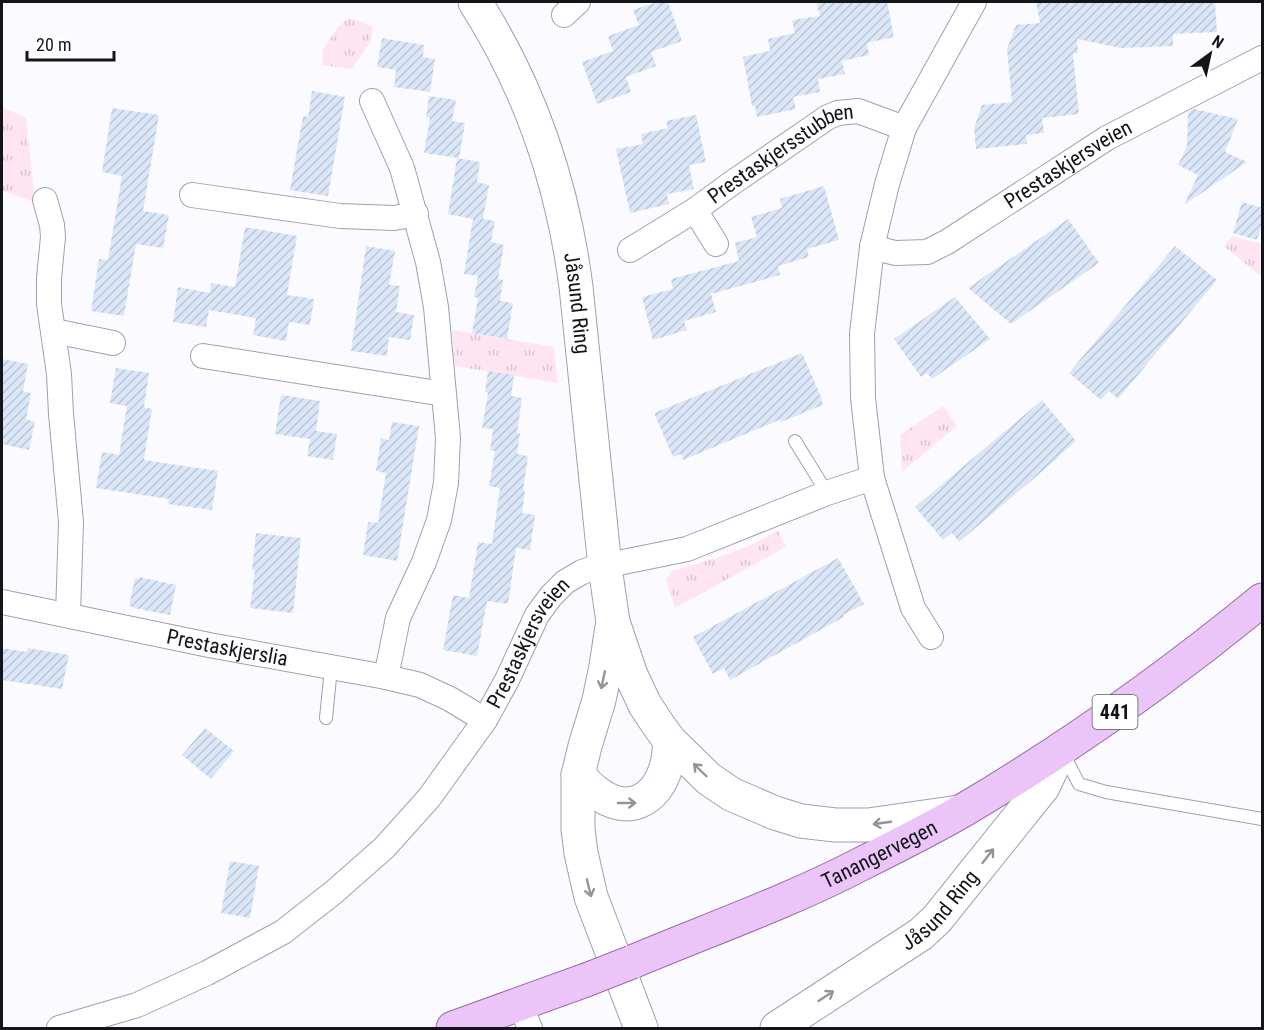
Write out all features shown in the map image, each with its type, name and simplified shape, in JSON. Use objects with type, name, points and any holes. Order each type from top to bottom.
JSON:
[{"type":"main road","name":"Jåsund Ring","points":[[475,2],[503,50],[531,112],[557,186],[566,223],[572,253],[605,567],[613,622],[631,675],[645,705],[670,741],[709,779],[731,794],[775,813],[801,821],[835,825],[868,825],[960,812]]},
{"type":"main road","name":"Tanangervegen","points":[[453,1029],[525,1017],[586,980],[811,888],[860,865],[960,812],[1061,749],[1146,691],[1263,600]]},
{"type":"main road","name":"Jåsund Ring","points":[[613,622],[599,700],[578,775],[579,841],[591,897],[641,1029]]},
{"type":"main road","points":[[578,775],[597,793],[619,804],[636,804],[652,793],[661,781],[668,764],[670,741]]},
{"type":"main road","name":"Jåsund Ring","points":[[777,1029],[921,934],[937,919],[1043,787],[1061,749]]},
{"type":"street","points":[[932,637],[913,608],[872,478],[863,398],[862,334],[872,247],[887,184],[904,128],[974,2]]},
{"type":"street","name":"Prestaskjersveien","points":[[872,247],[895,252],[927,252],[947,242],[1107,138],[1263,58]]},
{"type":"street","points":[[372,101],[402,168],[428,262],[436,307],[448,438],[446,483],[440,520],[424,562],[398,618],[386,677]]},
{"type":"street","name":"Prestaskjersstubben","points":[[630,250],[695,210],[838,112],[858,111],[904,128]]},
{"type":"street","points":[[192,195],[340,216],[394,218],[416,214]]},
{"type":"street","points":[[45,200],[53,237],[49,304],[59,374],[71,522],[68,615]]},
{"type":"street","name":"Prestaskjersstubben","points":[[695,210],[716,244]]},
{"type":"street","points":[[54,331],[113,343]]},
{"type":"street","points":[[203,356],[444,394]]},
{"type":"street","name":"Prestaskjersveien","points":[[60,1029],[147,1000],[207,973],[283,932],[334,892],[384,848],[429,798],[485,720],[507,680],[537,615],[565,582],[594,568],[687,549],[872,478]]},
{"type":"street","name":"Prestaskjerslia","points":[[2,602],[209,645],[420,685],[450,699],[485,720]]},
{"type":"lane","points":[[795,441],[827,494]]},
{"type":"lane","points":[[326,718],[331,668]]},
{"type":"lane","points":[[1061,749],[1079,784],[1106,792],[1263,819]]},
{"type":"green space","points":[[347,19],[358,20],[373,27],[370,42],[352,69],[322,65],[323,50],[337,28]]},
{"type":"green space","points":[[2,107],[26,118],[35,202],[2,191]]},
{"type":"green space","points":[[1232,236],[1262,244],[1262,277],[1224,246]]},
{"type":"green space","points":[[452,330],[554,347],[558,383],[455,366]]},
{"type":"green space","points":[[943,406],[957,426],[902,472],[900,435]]},
{"type":"green space","points":[[778,531],[786,547],[675,608],[666,580],[672,571],[751,545]]},
{"type":"building","points":[[658,2],[668,2],[682,41],[651,52],[656,66],[626,77],[631,92],[597,104],[582,62],[613,51],[608,36],[639,25],[633,10]]},
{"type":"building","points":[[816,2],[887,2],[894,37],[867,43],[869,55],[842,61],[845,74],[818,79],[820,92],[793,97],[796,109],[757,117],[755,106],[752,106],[743,57],[770,51],[768,39],[795,33],[792,20],[820,16]]},
{"type":"building","points":[[1036,2],[1215,2],[1217,32],[1173,34],[1173,46],[1121,48],[1077,39],[1078,53],[1073,54],[1079,114],[1042,118],[1044,133],[1026,135],[1027,144],[976,149],[974,128],[982,105],[1012,102],[1007,49],[1016,25],[1040,23]]},
{"type":"building","points":[[382,38],[424,45],[423,57],[435,59],[430,92],[394,87],[396,70],[377,67]]},
{"type":"building","points":[[312,91],[345,97],[328,196],[290,190],[303,116],[308,117]]},
{"type":"building","points":[[429,96],[456,100],[452,121],[465,123],[459,158],[424,153],[430,118],[426,117]]},
{"type":"building","points":[[112,108],[159,115],[143,211],[169,215],[163,248],[136,244],[124,316],[91,311],[99,259],[108,260],[122,176],[102,172]]},
{"type":"building","points":[[1194,109],[1238,119],[1225,152],[1247,162],[1184,205],[1198,175],[1178,165],[1187,146],[1188,112]]},
{"type":"building","points":[[696,115],[706,162],[689,165],[694,189],[667,194],[669,204],[630,213],[616,149],[643,144],[641,134],[668,128],[666,121]]},
{"type":"building","points":[[457,158],[480,162],[477,182],[489,185],[483,219],[495,221],[491,242],[504,245],[498,279],[503,280],[500,301],[513,303],[507,339],[472,333],[478,298],[474,297],[478,276],[464,274],[473,219],[448,214]]},
{"type":"building","points":[[824,186],[839,240],[807,249],[809,257],[778,266],[780,275],[711,294],[716,312],[684,321],[687,330],[653,340],[642,297],[673,289],[671,279],[739,261],[735,243],[757,237],[751,217],[782,208],[780,199]]},
{"type":"building","points":[[1242,202],[1263,208],[1263,222],[1257,240],[1233,233]]},
{"type":"building","points":[[1068,219],[1099,263],[1011,324],[968,288]]},
{"type":"building","points":[[245,227],[297,236],[287,295],[314,299],[310,325],[289,322],[286,341],[253,335],[256,318],[209,310],[206,327],[173,322],[178,287],[210,293],[211,283],[235,287]]},
{"type":"building","points":[[366,246],[395,251],[389,285],[400,286],[396,312],[414,315],[410,340],[389,337],[387,356],[351,351]]},
{"type":"building","points":[[1175,246],[1217,280],[1118,399],[1109,391],[1101,400],[1069,373]]},
{"type":"building","points":[[955,297],[990,339],[932,379],[927,373],[921,377],[894,339]]},
{"type":"building","points":[[802,353],[823,405],[781,422],[779,420],[683,460],[681,454],[673,457],[654,413]]},
{"type":"building","points":[[2,359],[28,364],[23,391],[31,393],[26,420],[35,421],[29,450],[2,444]]},
{"type":"building","points":[[116,368],[149,373],[144,407],[152,409],[144,460],[218,471],[212,510],[168,504],[169,499],[96,488],[102,452],[119,455],[127,406],[110,403]]},
{"type":"building","points":[[488,371],[514,375],[511,396],[522,398],[517,433],[520,433],[517,454],[528,456],[522,513],[535,515],[530,550],[516,548],[508,604],[487,601],[477,656],[443,650],[453,595],[469,598],[478,542],[492,544],[500,488],[489,486],[495,451],[490,450],[493,429],[482,428],[488,393],[485,392]]},
{"type":"building","points":[[281,395],[320,401],[316,431],[337,434],[333,460],[307,456],[310,439],[275,434]]},
{"type":"building","points":[[1042,400],[1076,441],[959,542],[952,533],[943,540],[915,507]]},
{"type":"building","points":[[392,422],[419,426],[397,561],[363,555],[368,522],[378,523],[386,473],[376,471],[381,438],[389,440]]},
{"type":"building","points":[[256,533],[301,538],[293,613],[250,608],[255,570],[252,570]]},
{"type":"building","points":[[838,558],[864,604],[730,680],[724,668],[713,674],[693,637]]},
{"type":"building","points":[[139,577],[176,585],[170,615],[129,606],[135,578],[139,579]]},
{"type":"building","points":[[2,648],[27,652],[28,648],[69,655],[62,689],[2,680]]},
{"type":"building","points":[[205,728],[234,751],[211,779],[182,755]]},
{"type":"building","points":[[230,861],[259,866],[250,918],[221,913]]}]
